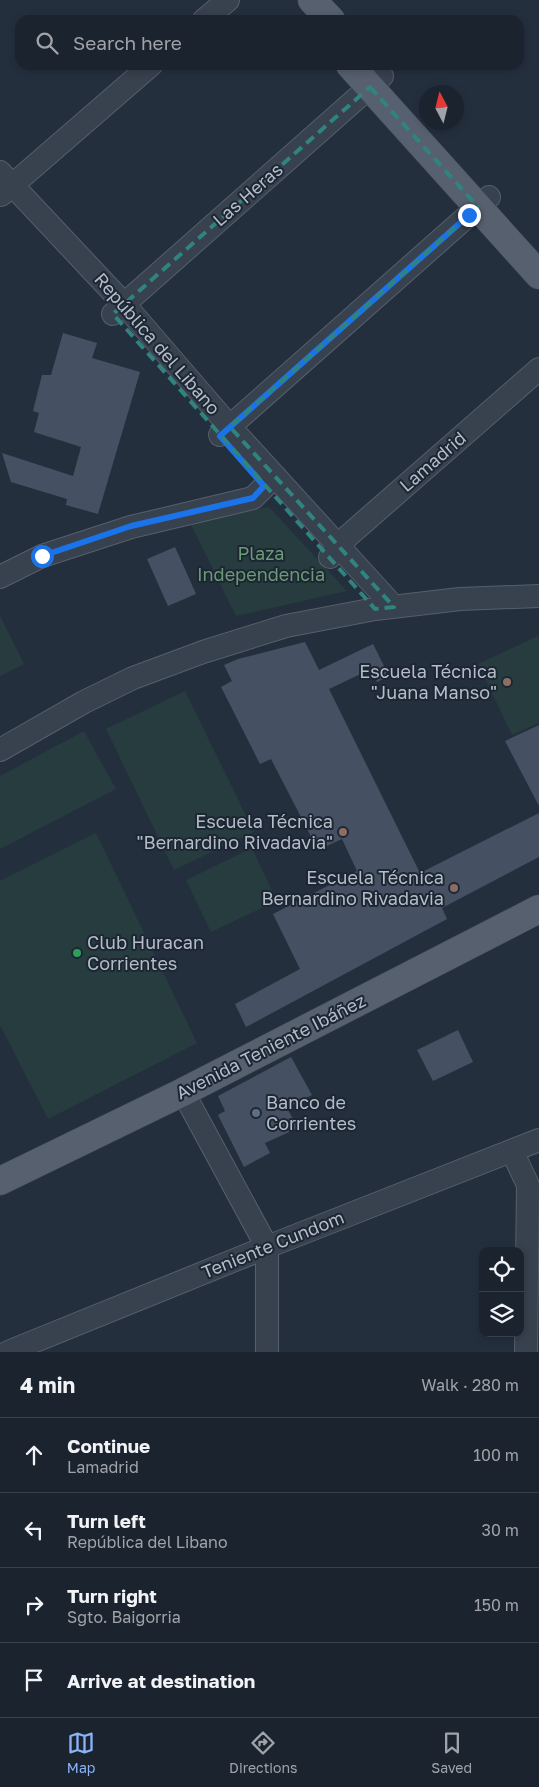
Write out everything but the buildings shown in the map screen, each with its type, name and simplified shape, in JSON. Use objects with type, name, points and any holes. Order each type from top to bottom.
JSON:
[{"type":"main road","points":[[291,0],[304,15]]},
{"type":"main road","points":[[312,0],[326,15]]},
{"type":"main road","points":[[361,70],[375,76],[484,202],[539,275]]},
{"type":"main road","points":[[484,202],[539,251]]},
{"type":"main road","name":"Avenida Teniente Ibáñez","points":[[0,1181],[183,1092],[539,908]]},
{"type":"street","points":[[210,15],[228,0]]},
{"type":"street","points":[[3,186],[146,70]]},
{"type":"street","name":"Las Heras","points":[[118,309],[375,76]]},
{"type":"street","name":"República del Libano","points":[[3,186],[118,309],[385,608]]},
{"type":"street","points":[[225,431],[484,202]]},
{"type":"street","name":"Lamadrid","points":[[335,552],[348,536],[539,369]]},
{"type":"street","points":[[0,577],[42,556],[131,526],[253,498],[270,481]]},
{"type":"street","points":[[0,750],[84,702],[133,678],[195,655],[286,626],[385,608],[460,599],[538,594]]},
{"type":"street","points":[[183,1092],[267,1247],[267,1352]]},
{"type":"street","name":"Teniente Cundom","points":[[8,1352],[539,1140]]},
{"type":"street","points":[[512,1151],[528,1185],[526,1352]]},
{"type":"highlighted area","points":[[370,87],[478,207],[230,427],[394,607],[375,609],[113,314]]},
{"type":"green space","name":"Plaza Independencia","points":[[269,507],[347,591],[236,616],[190,523]]},
{"type":"green space","points":[[0,616],[24,664],[0,676]]},
{"type":"green space","points":[[538,636],[539,723],[512,735],[478,664]]},
{"type":"green space","points":[[185,691],[254,832],[174,870],[106,729]]},
{"type":"green space","points":[[84,731],[116,789],[0,849],[0,776]]},
{"type":"green space","name":"Club Huracan Corrientes","points":[[96,833],[197,1043],[48,1119],[0,1025],[0,881]]},
{"type":"green space","points":[[252,848],[277,901],[211,932],[186,880]]},
{"type":"place","name":"Escuela Técnica \"Juana Manso\"","points":[[507,682]]},
{"type":"place","name":"Escuela Técnica \"Bernardino Rivadavia\"","points":[[343,832]]},
{"type":"place","name":"Escuela Técnica Bernardino Rivadavia","points":[[454,888]]},
{"type":"place","name":"Club Huracan Corrientes","points":[[77,953]]},
{"type":"place","name":"Banco de Corrientes","points":[[256,1113]]},
{"type":"route","points":[[42,556],[131,526],[253,498],[264,486],[220,436],[469,215]]}]
